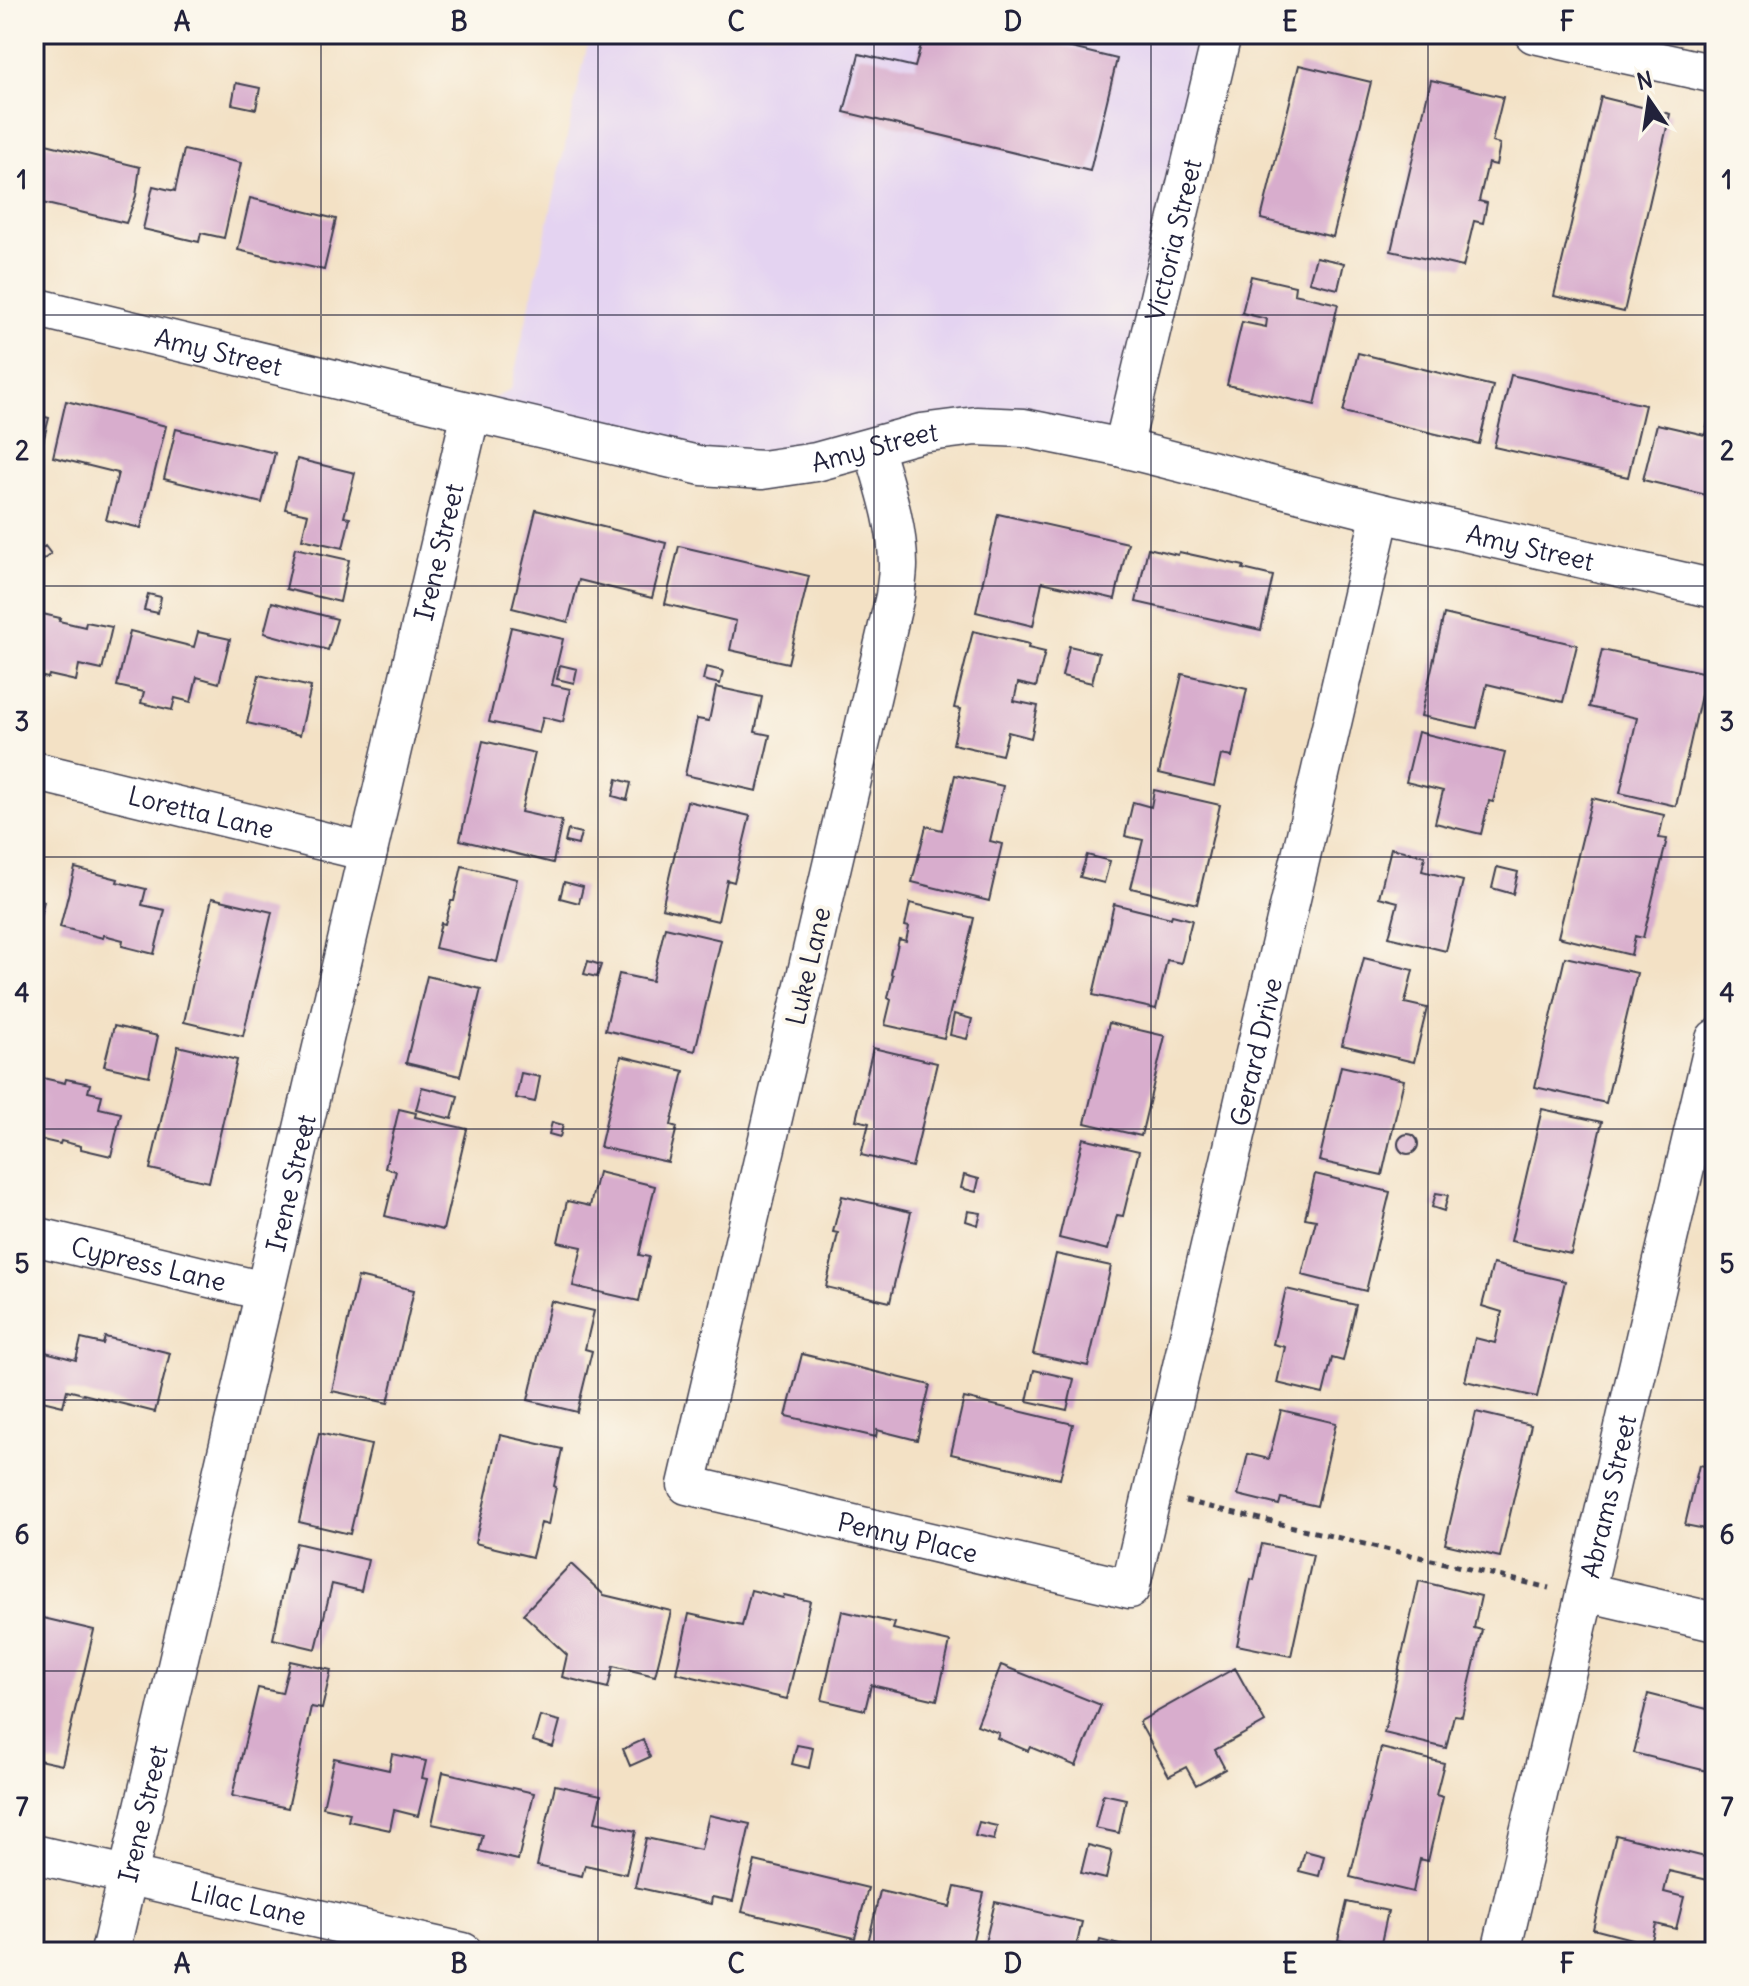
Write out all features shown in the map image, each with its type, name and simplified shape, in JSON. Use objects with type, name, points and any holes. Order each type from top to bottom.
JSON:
[{"type":"street","name":"Victoria Street","points":[[1123,448],[1222,34]]},
{"type":"street","points":[[1534,34],[1715,74]]},
{"type":"street","name":"Amy Street","points":[[34,307],[702,466],[762,470],[816,462],[921,433],[976,426],[1024,428],[1123,448],[1381,513],[1715,589]]},
{"type":"street","name":"Irene Street","points":[[110,1952],[471,412]]},
{"type":"street","name":"Luke Lane","points":[[687,1485],[895,596],[898,565],[895,532],[873,447]]},
{"type":"street","name":"Gerard Drive","points":[[1130,1589],[1381,513]]},
{"type":"street","name":"Loretta Lane","points":[[34,771],[368,852]]},
{"type":"street","name":"Abrams Street","points":[[1501,1952],[1586,1592],[1708,1104],[1715,1039]]},
{"type":"street","name":"Cypress Lane","points":[[34,1236],[264,1291]]},
{"type":"street","name":"Penny Place","points":[[687,1485],[1130,1589]]},
{"type":"street","points":[[1586,1592],[1715,1622]]},
{"type":"street","name":"Lilac Lane","points":[[34,1854],[463,1952]]},
{"type":"path","points":[[1153,1494],[1539,1585],[1586,1592]]},
{"type":"shaded area","points":[[590,34],[1222,34],[1123,448],[1024,428],[762,470],[471,412],[511,389]]},
{"type":"building","points":[[924,34],[1014,34],[1117,59],[1090,171],[844,112],[859,54],[915,67]]},
{"type":"building","points":[[1299,65],[1371,82],[1333,237],[1261,219]]},
{"type":"building","points":[[1431,80],[1503,97],[1492,142],[1500,144],[1496,165],[1488,163],[1479,201],[1487,203],[1483,223],[1474,221],[1463,267],[1391,251]]},
{"type":"building","points":[[236,83],[260,88],[256,109],[232,104]]},
{"type":"building","points":[[1601,97],[1670,114],[1624,312],[1554,296]]},
{"type":"building","points":[[46,144],[140,167],[136,196],[126,223],[34,201],[36,171]]},
{"type":"building","points":[[184,150],[241,163],[224,238],[201,233],[199,242],[143,229],[153,186],[175,191]]},
{"type":"building","points":[[250,198],[336,219],[324,270],[238,250]]},
{"type":"building","points":[[1316,257],[1344,263],[1338,289],[1309,282]]},
{"type":"building","points":[[1251,276],[1295,286],[1294,294],[1338,304],[1315,405],[1227,385],[1242,322],[1266,327],[1267,319],[1242,313]]},
{"type":"building","points":[[1358,353],[1493,386],[1479,444],[1343,412]]},
{"type":"building","points":[[1511,375],[1645,405],[1628,477],[1494,447]]},
{"type":"building","points":[[1714,397],[1715,497],[1643,480],[1657,424],[1705,435]]},
{"type":"building","points":[[66,401],[166,426],[141,528],[106,520],[118,473],[53,457]]},
{"type":"building","points":[[34,414],[49,418],[35,474],[34,473]]},
{"type":"building","points":[[176,429],[275,453],[262,503],[164,479]]},
{"type":"building","points":[[297,459],[355,473],[344,517],[350,518],[343,548],[302,539],[308,514],[285,509]]},
{"type":"building","points":[[536,510],[666,543],[652,598],[579,580],[568,622],[512,608]]},
{"type":"building","points":[[998,514],[1128,543],[1115,599],[1042,582],[1033,626],[976,612]]},
{"type":"building","points":[[45,546],[51,554],[37,564],[34,553]]},
{"type":"building","points":[[679,546],[809,576],[788,663],[730,650],[736,621],[665,604]]},
{"type":"building","points":[[295,548],[349,560],[340,602],[286,589]]},
{"type":"building","points":[[1148,548],[1244,566],[1243,569],[1273,576],[1261,630],[1136,602]]},
{"type":"building","points":[[148,594],[161,597],[158,613],[144,610]]},
{"type":"building","points":[[272,602],[337,619],[328,650],[264,633]]},
{"type":"building","points":[[34,612],[85,627],[86,622],[112,627],[102,670],[79,665],[76,681],[34,675]]},
{"type":"building","points":[[1444,614],[1577,645],[1563,702],[1487,684],[1477,728],[1421,716]]},
{"type":"building","points":[[511,627],[563,639],[552,685],[570,689],[563,722],[543,717],[539,733],[489,722]]},
{"type":"building","points":[[130,631],[194,647],[198,632],[230,639],[219,683],[197,677],[191,702],[175,698],[172,710],[141,703],[144,692],[117,686]]},
{"type":"building","points":[[973,631],[1029,644],[1028,648],[1045,652],[1036,687],[1018,683],[1014,701],[1038,706],[1031,738],[1008,732],[1002,755],[953,744],[961,709],[954,708]]},
{"type":"building","points":[[1069,646],[1099,653],[1092,683],[1062,676]]},
{"type":"building","points":[[1602,650],[1706,673],[1676,806],[1620,793],[1637,718],[1589,707]]},
{"type":"building","points":[[560,665],[577,669],[574,683],[557,679]]},
{"type":"building","points":[[706,667],[723,671],[720,684],[703,680]]},
{"type":"building","points":[[1182,674],[1247,689],[1232,757],[1221,755],[1214,786],[1159,773]]},
{"type":"building","points":[[259,675],[311,687],[300,735],[247,723]]},
{"type":"building","points":[[716,687],[762,697],[755,732],[770,735],[757,791],[685,775],[697,719],[709,721]]},
{"type":"building","points":[[1418,732],[1505,753],[1493,802],[1489,801],[1481,834],[1435,823],[1443,791],[1406,782]]},
{"type":"building","points":[[483,741],[535,753],[521,812],[562,821],[553,863],[460,840]]},
{"type":"building","points":[[955,775],[1003,786],[990,841],[1002,844],[989,901],[912,882],[926,826],[942,830]]},
{"type":"building","points":[[617,779],[631,783],[627,800],[613,796]]},
{"type":"building","points":[[1154,790],[1220,805],[1197,904],[1131,888],[1143,840],[1125,836],[1133,802],[1151,807]]},
{"type":"building","points":[[1592,798],[1664,815],[1659,838],[1667,839],[1643,938],[1635,936],[1631,955],[1558,937]]},
{"type":"building","points":[[687,801],[750,816],[734,882],[727,880],[718,921],[662,908]]},
{"type":"building","points":[[568,830],[581,833],[578,845],[565,842]]},
{"type":"building","points":[[1391,848],[1425,856],[1422,871],[1463,881],[1446,951],[1389,937],[1398,902],[1379,897]]},
{"type":"building","points":[[1087,855],[1110,861],[1104,883],[1080,877]]},
{"type":"building","points":[[462,866],[517,879],[497,962],[435,948],[441,923],[445,924],[451,901],[454,901]]},
{"type":"building","points":[[1497,867],[1518,872],[1513,894],[1492,888]]},
{"type":"building","points":[[75,868],[146,889],[142,905],[165,910],[154,954],[122,946],[123,940],[60,927]]},
{"type":"building","points":[[564,882],[583,887],[579,903],[560,898]]},
{"type":"building","points":[[34,898],[44,901],[35,936],[34,936]]},
{"type":"building","points":[[212,898],[272,912],[243,1036],[184,1022]]},
{"type":"building","points":[[910,903],[974,918],[944,1038],[885,1025],[891,1000],[888,998],[891,974],[899,939],[906,941],[909,927],[905,926]]},
{"type":"building","points":[[1114,904],[1192,920],[1181,963],[1167,960],[1156,1009],[1093,995]]},
{"type":"building","points":[[665,927],[721,940],[695,1051],[605,1030],[619,974],[652,981]]},
{"type":"building","points":[[1565,957],[1637,973],[1606,1103],[1535,1087]]},
{"type":"building","points":[[1364,958],[1413,970],[1405,1003],[1427,1008],[1414,1062],[1342,1045]]},
{"type":"building","points":[[588,961],[601,965],[597,977],[584,974]]},
{"type":"building","points":[[427,976],[481,989],[460,1076],[406,1063]]},
{"type":"building","points":[[954,1014],[972,1019],[967,1039],[950,1035]]},
{"type":"building","points":[[1109,1023],[1165,1036],[1141,1136],[1085,1123]]},
{"type":"building","points":[[114,1026],[158,1036],[149,1076],[104,1066]]},
{"type":"building","points":[[178,1046],[237,1060],[209,1182],[150,1169]]},
{"type":"building","points":[[873,1048],[937,1063],[912,1167],[861,1155],[869,1123],[856,1120]]},
{"type":"building","points":[[621,1056],[684,1071],[671,1125],[677,1127],[668,1162],[600,1147]]},
{"type":"building","points":[[1341,1066],[1404,1080],[1382,1175],[1319,1161]]},
{"type":"building","points":[[521,1073],[540,1077],[535,1102],[516,1098]]},
{"type":"building","points":[[34,1076],[65,1083],[66,1079],[90,1084],[88,1092],[102,1095],[99,1108],[121,1113],[111,1156],[61,1141],[60,1144],[34,1138]]},
{"type":"building","points":[[422,1087],[458,1096],[452,1119],[416,1110]]},
{"type":"building","points":[[399,1109],[416,1113],[415,1117],[467,1129],[443,1230],[385,1216],[396,1171],[385,1168]]},
{"type":"building","points":[[1542,1109],[1602,1122],[1571,1254],[1511,1241]]},
{"type":"building","points":[[552,1122],[563,1125],[560,1137],[549,1134]]},
{"type":"building","points":[[1408,1134],[1415,1137],[1418,1144],[1415,1151],[1408,1154],[1401,1151],[1398,1144],[1401,1137]]},
{"type":"building","points":[[1083,1138],[1139,1151],[1123,1216],[1117,1215],[1108,1250],[1059,1238]]},
{"type":"building","points":[[598,1172],[655,1186],[639,1255],[649,1257],[639,1301],[573,1286],[582,1247],[558,1242],[567,1201],[590,1206]]},
{"type":"building","points":[[1315,1174],[1390,1192],[1366,1291],[1302,1275],[1316,1220],[1305,1218]]},
{"type":"building","points":[[964,1175],[979,1179],[976,1192],[961,1188]]},
{"type":"building","points":[[1436,1193],[1448,1195],[1444,1211],[1432,1207]]},
{"type":"building","points":[[842,1196],[911,1212],[890,1302],[826,1287],[838,1233],[833,1232]]},
{"type":"building","points":[[968,1211],[981,1213],[978,1225],[966,1221]]},
{"type":"building","points":[[1056,1254],[1111,1266],[1088,1366],[1033,1354]]},
{"type":"building","points":[[1493,1264],[1565,1281],[1537,1397],[1465,1381],[1475,1338],[1495,1343],[1502,1312],[1482,1306]]},
{"type":"building","points":[[358,1277],[414,1290],[388,1403],[332,1391]]},
{"type":"building","points":[[1286,1289],[1356,1305],[1343,1361],[1332,1358],[1323,1394],[1277,1383],[1285,1347],[1273,1344]]},
{"type":"building","points":[[551,1301],[594,1311],[585,1349],[592,1351],[577,1412],[528,1400]]},
{"type":"building","points":[[105,1337],[170,1353],[155,1412],[67,1390],[63,1406],[34,1399],[34,1349],[76,1360],[81,1339],[103,1344]]},
{"type":"building","points":[[802,1354],[930,1385],[917,1440],[877,1430],[876,1437],[786,1416]]},
{"type":"building","points":[[1034,1370],[1074,1379],[1067,1410],[1027,1401]]},
{"type":"building","points":[[1715,1394],[1715,1425],[1707,1423]]},
{"type":"building","points":[[964,1398],[1073,1424],[1060,1479],[951,1454]]},
{"type":"building","points":[[1281,1410],[1336,1423],[1317,1506],[1281,1498],[1279,1505],[1238,1495],[1248,1454],[1269,1459]]},
{"type":"building","points":[[1476,1412],[1531,1425],[1500,1557],[1445,1544]]},
{"type":"building","points":[[319,1433],[371,1445],[350,1534],[299,1522]]},
{"type":"building","points":[[500,1435],[562,1449],[548,1525],[541,1523],[532,1557],[475,1543]]},
{"type":"building","points":[[1699,1465],[1715,1468],[1715,1531],[1685,1525]]},
{"type":"building","points":[[296,1543],[368,1560],[361,1591],[332,1584],[316,1649],[273,1639]]},
{"type":"building","points":[[1262,1544],[1313,1555],[1291,1656],[1237,1645]]},
{"type":"building","points":[[571,1564],[604,1595],[671,1611],[655,1676],[613,1666],[608,1688],[562,1677],[567,1655],[523,1614]]},
{"type":"building","points":[[1419,1581],[1481,1596],[1474,1628],[1482,1630],[1462,1716],[1454,1715],[1446,1748],[1384,1733]]},
{"type":"building","points":[[751,1590],[810,1601],[787,1699],[676,1673],[689,1614],[742,1626]]},
{"type":"building","points":[[842,1611],[895,1623],[893,1629],[950,1642],[937,1700],[871,1685],[865,1710],[822,1700]]},
{"type":"building","points":[[39,1617],[94,1630],[62,1765],[34,1759],[34,1641]]},
{"type":"building","points":[[290,1661],[331,1670],[322,1709],[311,1707],[288,1808],[232,1796],[258,1688],[282,1693]]},
{"type":"building","points":[[1001,1665],[1101,1705],[1076,1766],[1030,1747],[1028,1751],[997,1738],[999,1733],[977,1725]]},
{"type":"building","points":[[1235,1668],[1265,1722],[1215,1750],[1225,1769],[1196,1785],[1186,1767],[1169,1776],[1139,1722]]},
{"type":"building","points":[[1648,1694],[1715,1711],[1715,1773],[1634,1753]]},
{"type":"building","points":[[540,1716],[560,1721],[553,1747],[533,1741]]},
{"type":"building","points":[[643,1740],[650,1757],[630,1766],[623,1749]]},
{"type":"building","points":[[797,1745],[813,1748],[809,1768],[792,1764]]},
{"type":"building","points":[[1381,1748],[1444,1763],[1436,1795],[1443,1797],[1428,1861],[1420,1859],[1413,1892],[1350,1877]]},
{"type":"building","points":[[392,1754],[426,1761],[422,1778],[427,1779],[418,1816],[394,1810],[390,1830],[348,1821],[350,1813],[323,1807],[334,1758],[389,1770]]},
{"type":"building","points":[[443,1772],[534,1793],[518,1860],[479,1851],[483,1835],[432,1824]]},
{"type":"building","points":[[555,1785],[601,1795],[595,1822],[636,1831],[626,1874],[585,1865],[582,1876],[537,1866]]},
{"type":"building","points":[[1103,1794],[1126,1799],[1119,1833],[1095,1828]]},
{"type":"building","points":[[709,1815],[750,1824],[733,1901],[712,1897],[711,1904],[635,1887],[646,1838],[701,1850]]},
{"type":"building","points":[[979,1822],[997,1826],[994,1840],[975,1836]]},
{"type":"building","points":[[1616,1835],[1713,1859],[1708,1880],[1669,1871],[1664,1892],[1684,1897],[1676,1929],[1656,1924],[1651,1944],[1593,1929]]},
{"type":"building","points":[[1088,1845],[1112,1851],[1106,1879],[1081,1873]]},
{"type":"building","points":[[1305,1851],[1324,1856],[1319,1876],[1299,1871]]},
{"type":"building","points":[[755,1861],[868,1888],[855,1938],[742,1912]]},
{"type":"building","points":[[955,1887],[984,1893],[970,1952],[908,1952],[868,1943],[880,1891],[950,1907]]},
{"type":"building","points":[[995,1902],[1082,1922],[1075,1952],[983,1951]]},
{"type":"building","points":[[1347,1902],[1388,1911],[1381,1943],[1406,1949],[1405,1952],[1347,1952],[1349,1943],[1338,1940]]},
{"type":"building","points":[[1100,1940],[1143,1951],[1143,1952],[1097,1952]]}]
